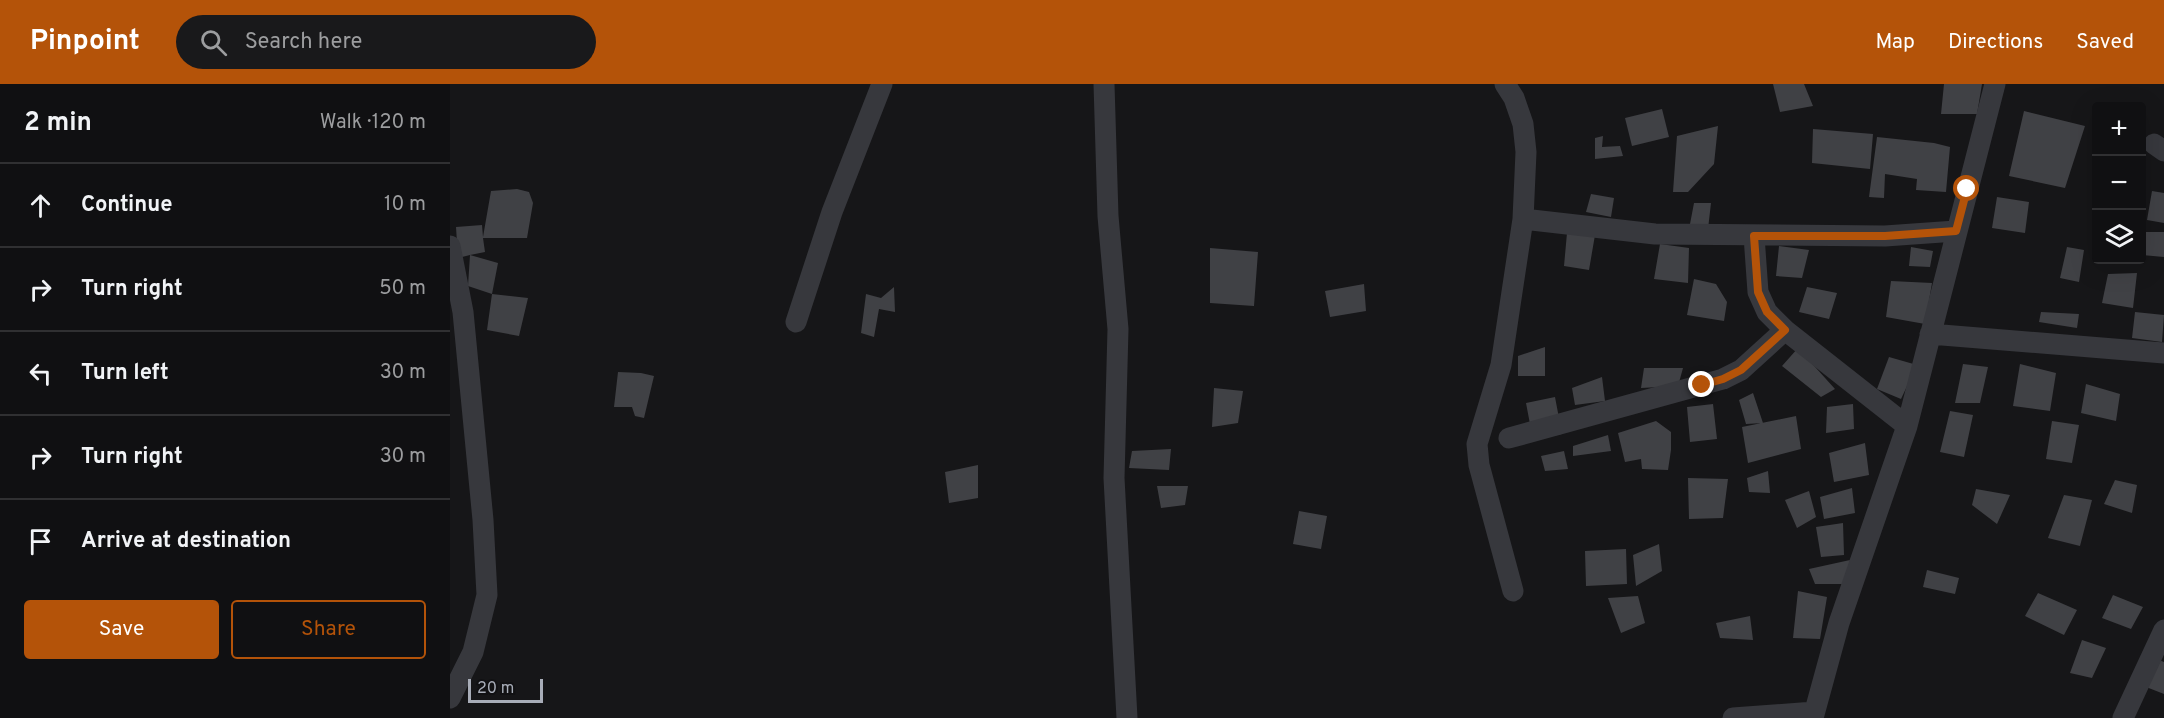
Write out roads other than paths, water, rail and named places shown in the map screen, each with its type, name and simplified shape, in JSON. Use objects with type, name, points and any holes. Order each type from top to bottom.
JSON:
[{"type":"street","points":[[796,322],[832,212],[882,84]]},
{"type":"street","points":[[1104,84],[1108,216],[1118,328],[1113,478],[1127,718]]},
{"type":"street","points":[[1505,84],[1514,98],[1523,124],[1526,152],[1523,219],[1501,365],[1476,444],[1479,465],[1513,591]]},
{"type":"street","points":[[1733,718],[1813,715],[1839,623],[1907,426],[1995,84]]},
{"type":"street","points":[[1523,219],[1655,234],[1885,236],[1956,231]]},
{"type":"street","points":[[1754,236],[1758,292],[1767,312],[1785,330],[1907,426]]},
{"type":"street","points":[[450,246],[463,312],[488,595],[473,652],[450,698]]},
{"type":"street","points":[[1509,438],[1723,379],[1741,370],[1785,330]]},
{"type":"street","points":[[1930,334],[2164,353]]},
{"type":"street","points":[[2123,718],[2164,630]]}]
